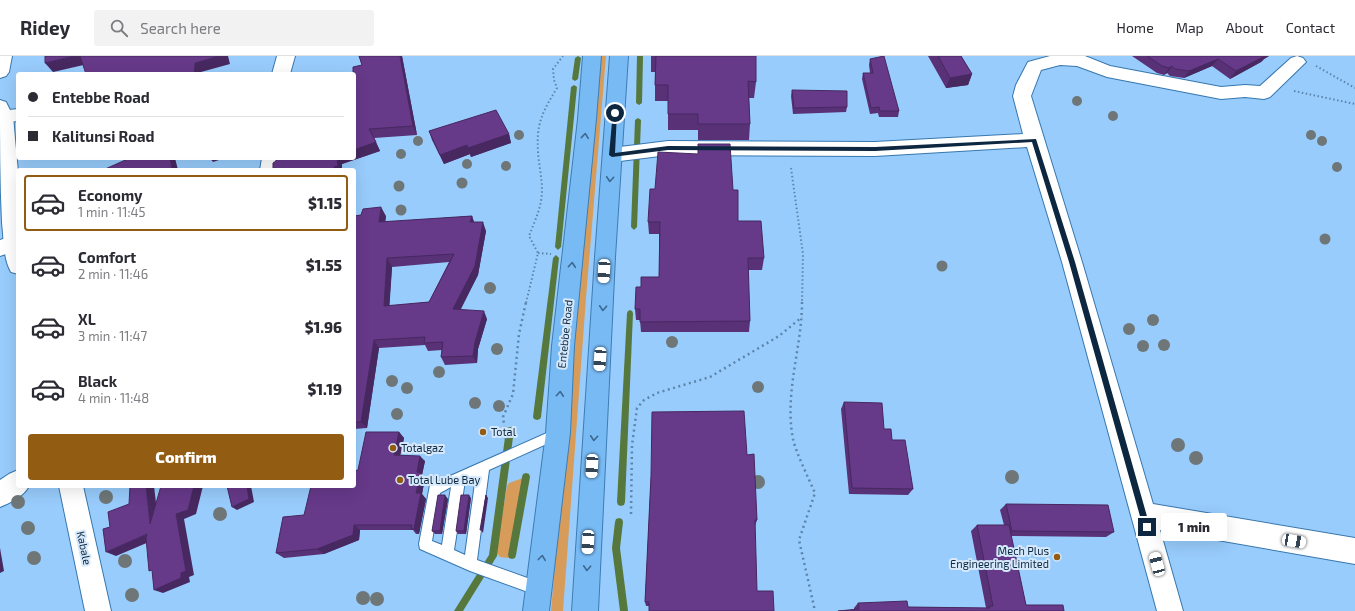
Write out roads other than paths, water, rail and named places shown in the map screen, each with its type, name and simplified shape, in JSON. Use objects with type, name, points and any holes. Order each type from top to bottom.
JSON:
[{"type":"highway","name":"Entebbe Road","points":[[537,600],[558,433],[563,346],[587,120],[592,56]]},
{"type":"highway","points":[[585,611],[618,56]]},
{"type":"street","points":[[0,72],[3,56]]},
{"type":"street","points":[[282,72],[286,56]]},
{"type":"street","points":[[1170,611],[1072,262],[1022,96],[1025,85],[1034,66],[1060,59],[1079,60],[1107,71],[1221,93],[1245,91],[1264,93],[1297,62],[1277,70]]},
{"type":"street","points":[[5,113],[7,246],[16,262]]},
{"type":"street","points":[[612,155],[668,148],[875,149],[1034,140]]},
{"type":"street","points":[[0,495],[16,483]]},
{"type":"street","name":"Kabale","points":[[71,488],[98,611]]},
{"type":"street","points":[[1143,515],[1355,551]]},
{"type":"lane","points":[[537,600],[470,564],[425,544],[434,489],[558,433]]},
{"type":"lane","points":[[470,564],[483,468]]},
{"type":"lane","points":[[447,553],[459,478]]},
{"type":"waterway","points":[[639,103],[640,56]]},
{"type":"waterway","points":[[575,79],[578,58]]},
{"type":"waterway","points":[[558,247],[574,87]]},
{"type":"waterway","points":[[634,227],[638,120]]},
{"type":"waterway","points":[[537,417],[556,258]]},
{"type":"waterway","points":[[621,502],[630,313]]},
{"type":"waterway","points":[[458,611],[493,556],[510,430]]},
{"type":"waterway","points":[[512,555],[526,477]]},
{"type":"waterway","points":[[619,522],[616,548],[624,611]]},
{"type":"place","name":"Total","points":[[483,432]]},
{"type":"place","name":"Totalgaz","points":[[393,448]]},
{"type":"place","name":"Total Lube Bay","points":[[400,480]]},
{"type":"place","name":"Mech Plus Engineering Limited","points":[[1057,557]]}]
